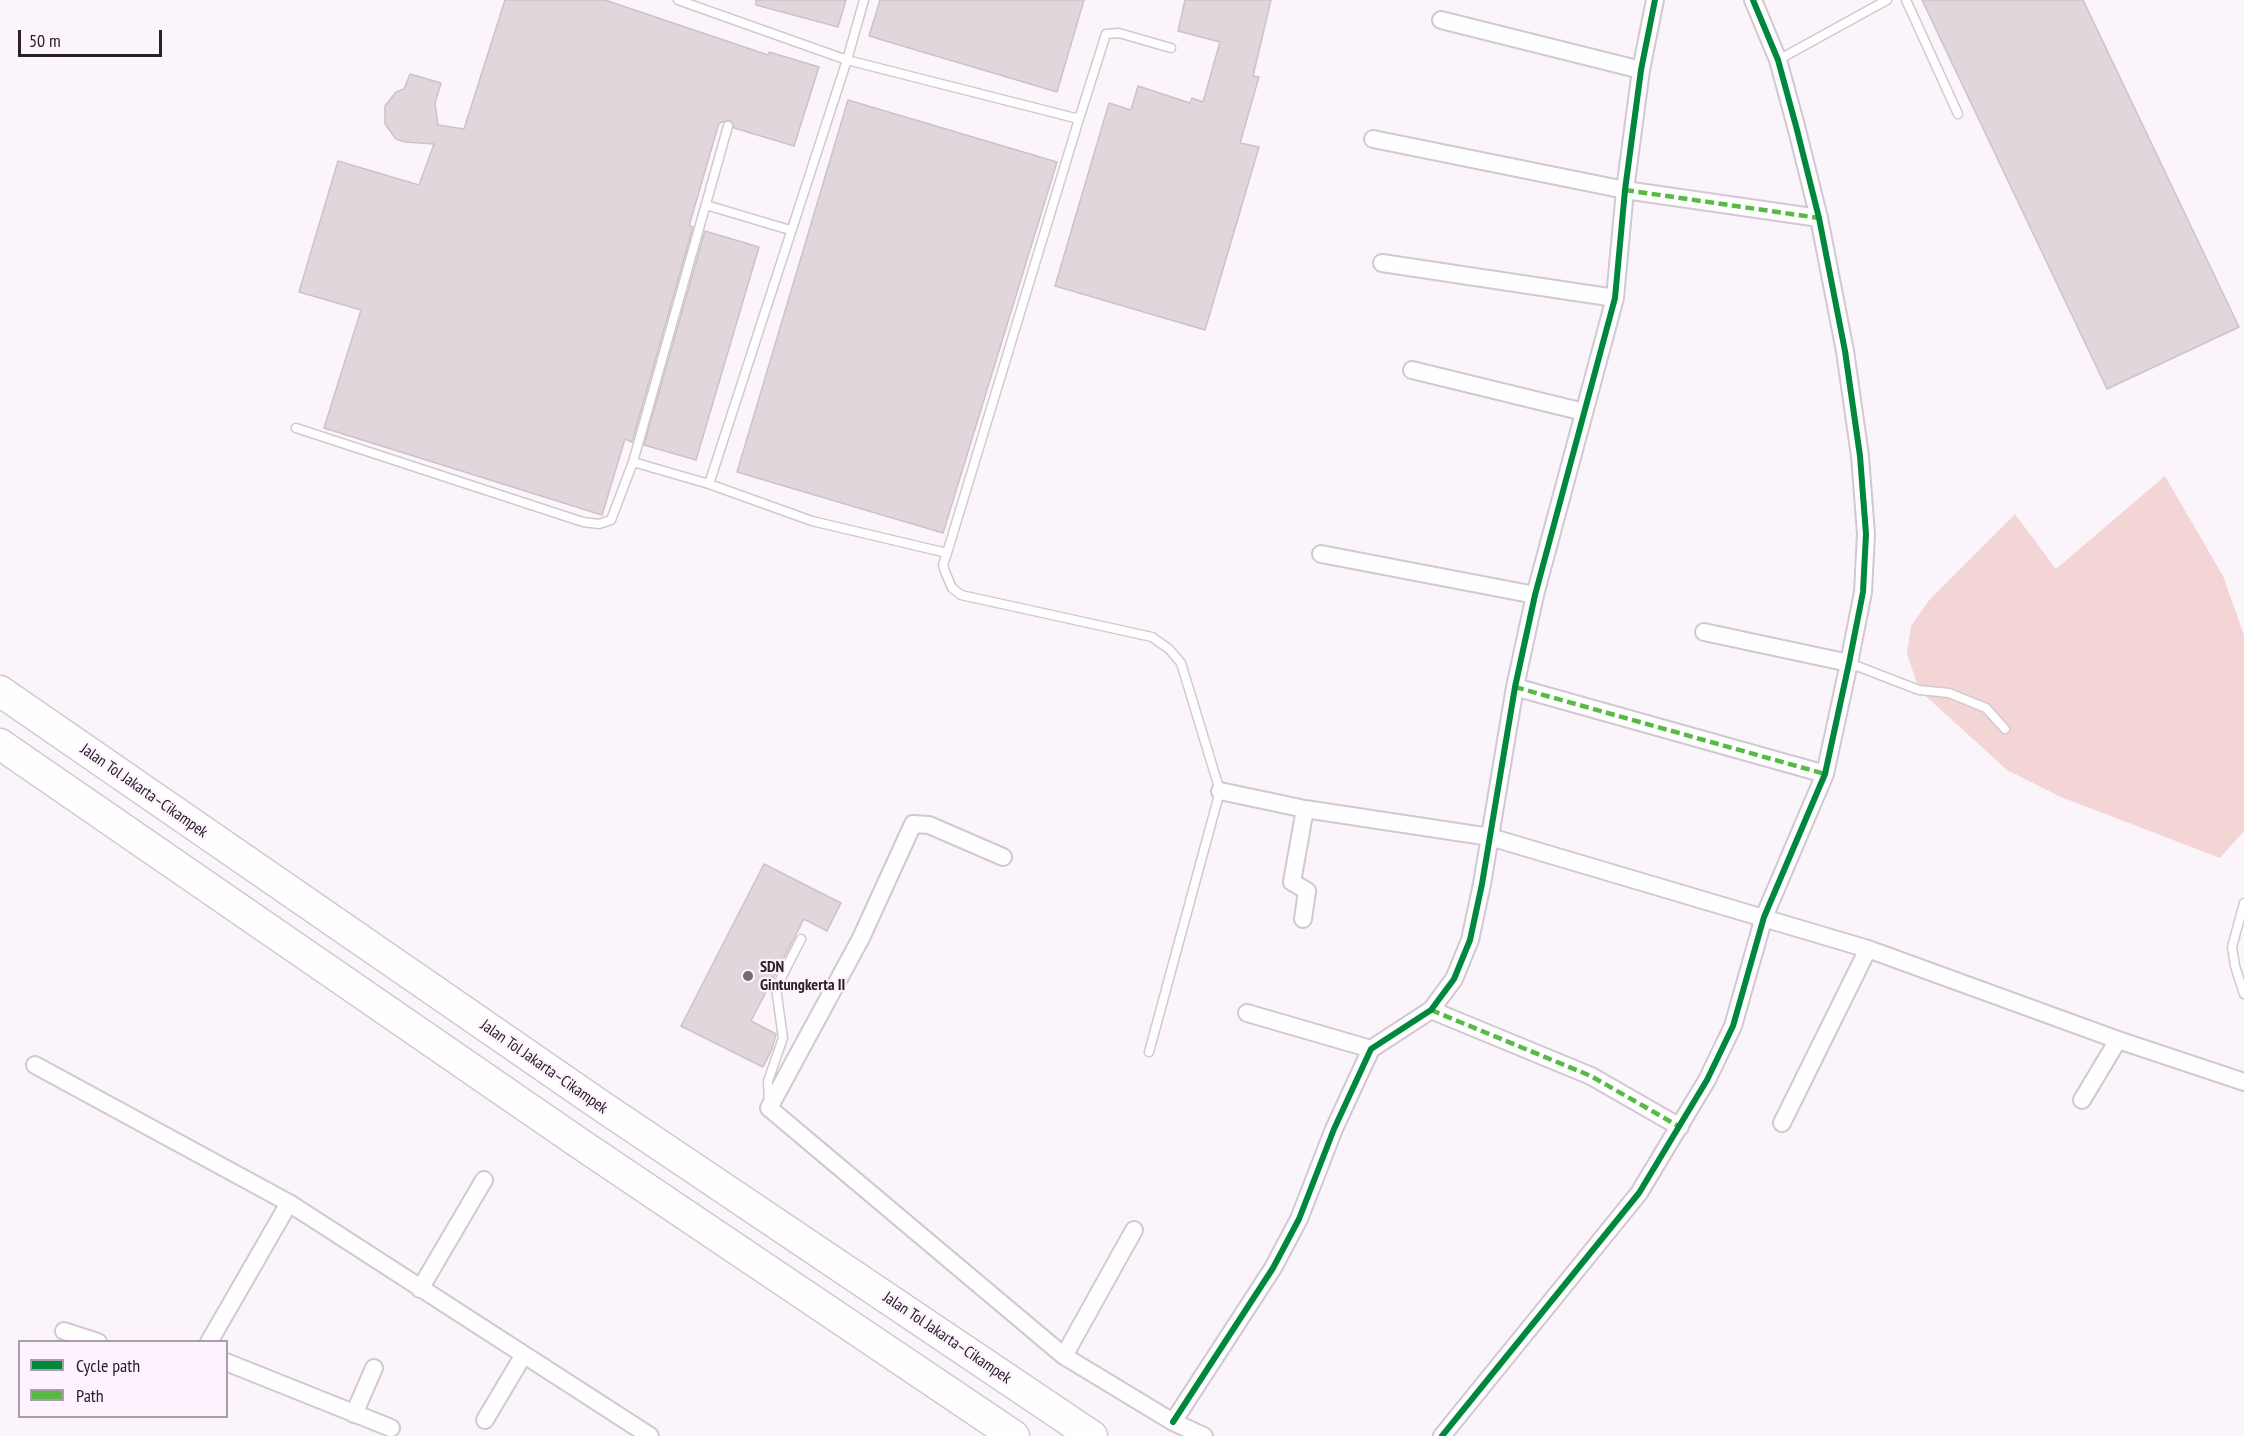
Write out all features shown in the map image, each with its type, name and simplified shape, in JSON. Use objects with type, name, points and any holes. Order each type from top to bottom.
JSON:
[{"type":"highway","name":"Jalan Tol Jakarta–Cikampek","points":[[0,691],[600,1105],[1092,1436]]},
{"type":"highway","points":[[0,744],[569,1136],[1014,1436]]},
{"type":"street","points":[[1173,1422],[1273,1268],[1299,1219],[1334,1129],[1371,1049],[1431,1010],[1454,979],[1470,940],[1515,687],[1535,595],[1615,298],[1625,190],[1641,70],[1655,0]]},
{"type":"street","points":[[1442,1436],[1639,1193],[1680,1127],[1733,1026],[1764,917],[1825,774],[1863,592],[1866,534],[1860,456],[1845,351],[1819,218],[1778,60],[1753,0]]},
{"type":"street","points":[[1441,20],[1641,70]]},
{"type":"street","points":[[1373,140],[1625,190],[1819,218]]},
{"type":"street","points":[[1382,263],[1615,298]]},
{"type":"street","points":[[1412,370],[1584,412]]},
{"type":"street","points":[[1321,554],[1535,595]]},
{"type":"street","points":[[1704,632],[1849,663]]},
{"type":"street","points":[[1515,687],[1825,774]]},
{"type":"street","points":[[1220,791],[1305,809],[1490,837],[1868,949],[2118,1040],[2244,1082]]},
{"type":"street","points":[[1303,919],[1307,891],[1292,882],[1305,809]]},
{"type":"street","points":[[1004,857],[929,825],[913,824],[861,938],[769,1108],[1064,1356],[1173,1422],[1204,1436]]},
{"type":"street","points":[[1782,1123],[1868,949]]},
{"type":"street","points":[[1431,1010],[1591,1076],[1680,1127]]},
{"type":"street","points":[[1247,1013],[1371,1049]]},
{"type":"street","points":[[2082,1100],[2118,1040]]},
{"type":"street","points":[[35,1065],[289,1203],[524,1356],[631,1432],[650,1436]]},
{"type":"street","points":[[420,1289],[484,1180]]},
{"type":"street","points":[[210,1340],[289,1203]]},
{"type":"street","points":[[1064,1356],[1134,1230]]},
{"type":"street","points":[[64,1331],[95,1340]]},
{"type":"street","points":[[485,1420],[524,1356]]},
{"type":"street","points":[[228,1363],[391,1428]]},
{"type":"street","points":[[354,1414],[374,1368]]},
{"type":"lane","points":[[678,0],[847,60],[1079,119]]},
{"type":"lane","points":[[709,484],[847,60],[864,0]]},
{"type":"lane","points":[[1778,60],[1887,0]]},
{"type":"lane","points":[[1906,0],[1958,114]]},
{"type":"lane","points":[[1149,1052],[1220,791],[1181,663],[1169,649],[1152,637],[961,595],[952,588],[944,565],[1106,34],[1119,33],[1171,48]]},
{"type":"lane","points":[[296,428],[583,522],[599,524],[611,520],[633,462],[728,126]]},
{"type":"lane","points":[[706,205],[790,230]]},
{"type":"lane","points":[[633,462],[709,484],[812,521],[947,553]]},
{"type":"lane","points":[[1849,663],[1919,690],[1949,693],[1986,708],[2005,729]]},
{"type":"lane","points":[[2244,903],[2232,947],[2244,994]]},
{"type":"lane","points":[[769,1108],[768,1081],[783,1038],[776,988],[801,939]]},
{"type":"shaded area","points":[[2165,476],[2223,576],[2244,635],[2244,831],[2220,858],[2061,797],[2007,770],[1919,690],[1907,654],[1911,626],[1930,599],[2015,514],[2056,569]]},
{"type":"building","points":[[505,0],[605,0],[768,55],[769,52],[819,67],[794,146],[734,128],[730,120],[719,123],[689,226],[693,227],[632,442],[625,439],[602,515],[324,428],[361,310],[299,292],[338,161],[419,185],[434,144],[405,142],[396,139],[385,124],[385,106],[396,92],[404,89],[410,74],[441,83],[435,103],[438,125],[464,129]]},
{"type":"building","points":[[756,0],[846,0],[838,27],[756,5]]},
{"type":"building","points":[[880,0],[1084,0],[1057,92],[869,36]]},
{"type":"building","points":[[1185,0],[1271,0],[1253,76],[1259,77],[1240,143],[1259,147],[1205,330],[1055,286],[1109,103],[1131,110],[1138,86],[1190,103],[1192,98],[1203,102],[1220,42],[1178,31]]},
{"type":"building","points":[[1922,0],[2083,0],[2239,327],[2107,389]]},
{"type":"building","points":[[848,100],[1057,162],[943,533],[737,472]]},
{"type":"building","points":[[705,231],[759,247],[696,460],[644,445]]},
{"type":"building","name":"SDN Gintungkerta II","points":[[764,864],[841,903],[827,931],[804,919],[751,1021],[776,1034],[763,1067],[681,1026]]},
{"type":"marked path","points":[[1625,190],[1819,218]]},
{"type":"marked path","points":[[1515,687],[1825,774]]},
{"type":"marked path","points":[[1431,1010],[1591,1076],[1680,1127]]},
{"type":"cycle path","points":[[1173,1422],[1273,1268],[1299,1219],[1334,1129],[1371,1049],[1431,1010],[1454,979],[1470,940],[1482,884],[1515,687],[1535,595],[1615,298],[1625,190],[1641,70],[1655,0]]},
{"type":"cycle path","points":[[1442,1436],[1639,1193],[1707,1080],[1733,1026],[1764,917],[1825,774],[1863,592],[1866,534],[1860,456],[1845,351],[1819,218],[1778,60],[1753,0]]},
{"type":"place","name":"SDN Gintungkerta II","points":[[748,976]]}]
